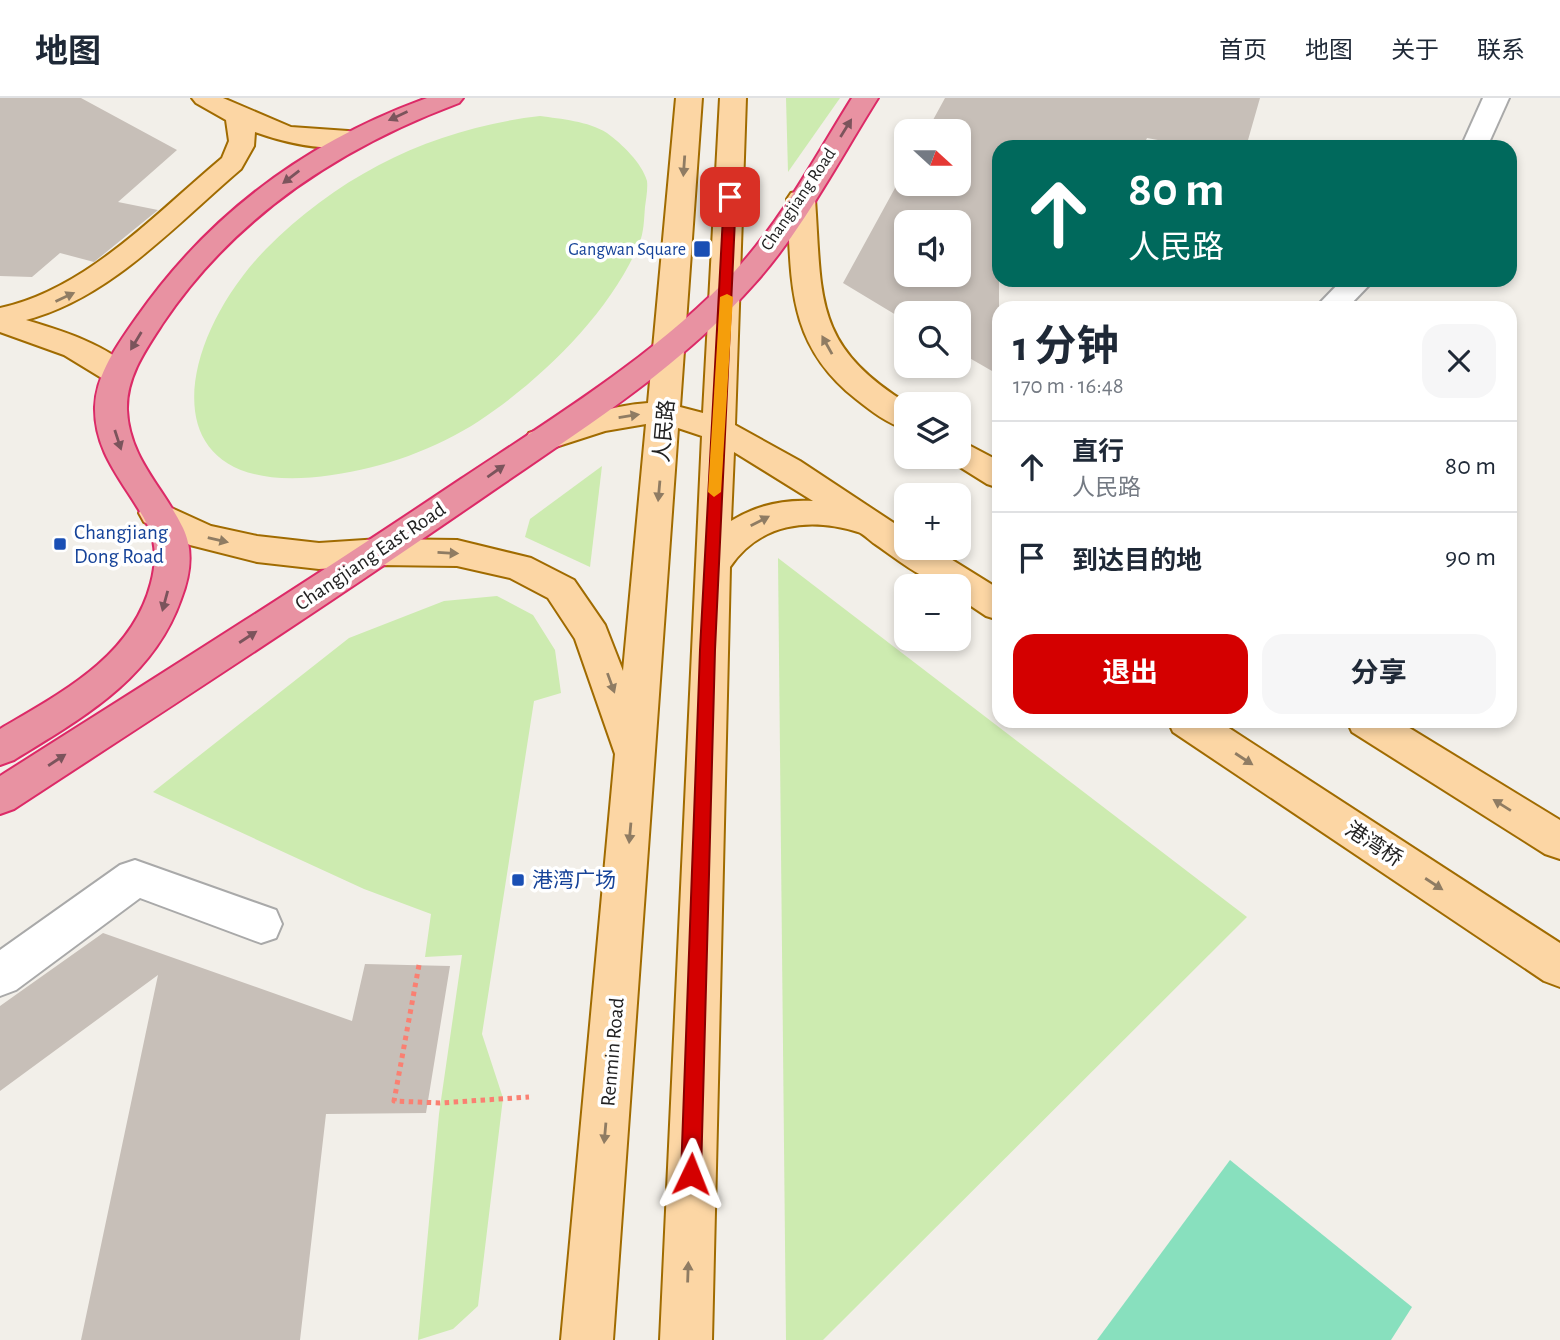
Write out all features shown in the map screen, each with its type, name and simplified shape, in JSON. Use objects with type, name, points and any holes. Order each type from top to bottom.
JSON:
[{"type":"highway","points":[[0,749],[99,687],[137,651],[161,613],[171,576],[171,543],[156,513],[129,472],[111,419],[116,373],[150,318],[189,267],[242,215],[299,170],[348,139],[408,111],[450,98]]},
{"type":"highway","name":"Changjiang Road","points":[[727,297],[801,199],[864,98]]},
{"type":"highway","name":"Changjiang East Road","points":[[0,797],[380,552],[540,441],[671,345],[727,297]]},
{"type":"main road","points":[[205,98],[238,117],[282,135],[316,140],[348,139]]},
{"type":"main road","name":"人民路","points":[[636,765],[689,98]]},
{"type":"main road","points":[[686,1340],[711,567],[727,297],[733,98]]},
{"type":"main road","points":[[0,317],[30,311],[68,298],[111,265],[232,163],[243,144],[244,131],[238,117]]},
{"type":"main road","points":[[801,199],[813,319],[836,362],[871,396],[894,410]]},
{"type":"main road","points":[[0,323],[90,353],[116,373]]},
{"type":"main road","points":[[540,441],[631,414],[665,414],[717,432],[760,453],[894,539]]},
{"type":"main road","points":[[971,458],[992,472]]},
{"type":"main road","points":[[711,567],[737,534],[767,516],[825,512],[873,525]]},
{"type":"main road","points":[[156,513],[202,536],[257,549],[319,555],[380,552],[457,553],[519,567],[561,589],[592,635],[613,688],[636,765]]},
{"type":"main road","points":[[926,560],[992,602]]},
{"type":"main road","name":"港湾桥","points":[[1198,728],[1560,967]]},
{"type":"main road","points":[[1377,728],[1560,841]]},
{"type":"main road","name":"Renmin Road","points":[[587,1340],[636,765]]},
{"type":"street","points":[[1477,140],[1496,98]]},
{"type":"street","points":[[1338,301],[1352,287]]},
{"type":"street","points":[[0,976],[135,878],[261,924]]},
{"type":"path","points":[[419,965],[394,1101],[440,1103],[529,1097]]},
{"type":"green space","points":[[786,98],[840,98],[788,172]]},
{"type":"green space","name":"Gangwan Square","points":[[540,116],[583,123],[607,133],[636,161],[647,181],[642,235],[626,270],[592,320],[549,365],[526,386],[462,431],[427,449],[351,472],[272,477],[231,465],[205,441],[195,408],[197,370],[211,329],[235,287],[266,249],[326,198],[392,158],[463,131]]},
{"type":"green space","points":[[602,466],[590,567],[525,537],[530,519]]},
{"type":"green space","points":[[778,558],[894,647],[894,651],[899,651],[992,722],[992,728],[1000,728],[1247,917],[823,1340],[786,1340]]},
{"type":"green space","points":[[497,596],[533,615],[555,650],[561,693],[534,701],[482,1034],[503,1098],[478,1306],[453,1329],[418,1340],[439,1114],[462,955],[425,957],[431,914],[364,889],[153,792],[349,638],[444,601]]},
{"type":"green space","points":[[1230,1160],[1412,1307],[1391,1340],[1097,1340]]},
{"type":"building","points":[[0,98],[81,98],[177,150],[118,202],[158,210],[94,262],[60,253],[32,277],[0,276]]},
{"type":"building","points":[[945,98],[1260,98],[1248,140],[992,140],[992,287],[999,287],[999,301],[992,301],[992,371],[971,359],[971,301],[894,301],[894,314],[843,283],[894,190],[894,196],[971,196],[971,119],[934,119]]},
{"type":"building","points":[[103,933],[352,1021],[365,964],[450,966],[426,1113],[326,1114],[300,1340],[81,1340],[158,975],[0,1091],[0,1006]]},
{"type":"slow traffic","points":[[714,492],[727,297]]},
{"type":"place","name":"Gangwan Square","points":[[702,249]]},
{"type":"place","name":"Changjiang Dong Road","points":[[60,544]]},
{"type":"place","name":"港湾广场","points":[[518,880]]},
{"type":"route","points":[[691,1174],[708,650],[730,197]]}]
